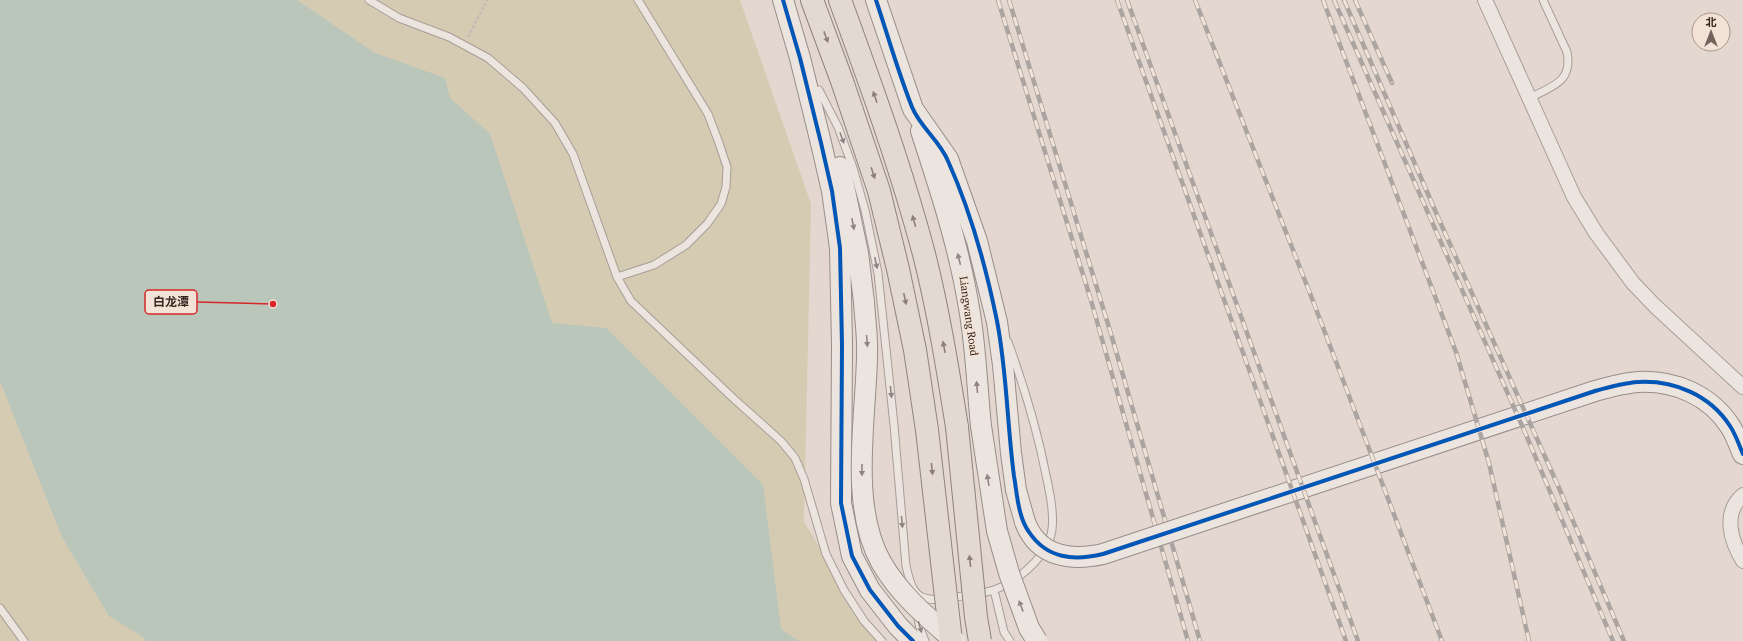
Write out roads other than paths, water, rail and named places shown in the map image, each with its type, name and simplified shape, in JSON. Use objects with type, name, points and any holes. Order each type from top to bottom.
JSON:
[{"type":"main road","points":[[812,0],[842,81],[879,191],[898,269],[915,350],[927,430],[951,641]]},
{"type":"main road","points":[[840,0],[900,170],[925,259],[944,347],[957,427],[976,617],[980,641]]},
{"type":"street","points":[[784,0],[819,90],[848,200],[858,253],[868,354],[862,453],[862,495],[868,532],[880,562],[898,587],[920,611],[955,641]]},
{"type":"street","points":[[784,0],[800,58],[832,191],[840,248],[842,302],[841,503],[852,556],[870,590],[898,626],[913,641]]},
{"type":"street","name":"Liangwang Road","points":[[862,0],[913,109],[940,190],[963,275],[972,329],[981,426],[997,531],[1009,573],[1033,637]]},
{"type":"street","points":[[876,0],[913,109],[948,159],[977,241],[992,300],[1003,365],[1011,453],[1016,490],[1024,522],[1032,536],[1046,549],[1057,555],[1071,558],[1086,558],[1103,554],[1595,391],[1638,382],[1659,382],[1678,386],[1697,395],[1707,402],[1730,426],[1743,454]]},
{"type":"street","points":[[1485,0],[1574,197],[1596,233],[1633,283],[1655,306],[1743,387]]},
{"type":"street","points":[[1743,495],[1733,506],[1729,522],[1735,548],[1743,561]]},
{"type":"lane","points":[[369,0],[398,18],[450,37],[488,58],[523,88],[555,123],[573,154],[617,277],[631,301],[734,399],[781,441],[795,458],[804,479],[829,560],[844,590],[860,615],[882,641]]},
{"type":"lane","points":[[617,277],[654,265],[686,245],[707,224],[721,204],[726,187],[727,167],[720,143],[708,114],[638,0]]},
{"type":"lane","points":[[1530,98],[1562,80],[1565,77],[1569,62],[1567,52],[1542,0]]},
{"type":"lane","points":[[819,90],[838,127],[853,168],[865,210],[878,274],[894,425],[906,566],[920,628],[925,641]]},
{"type":"lane","points":[[910,585],[922,597],[936,600],[994,590],[1023,575],[1036,560],[1050,538],[1052,519],[1049,491],[1039,442],[1026,391],[992,300]]},
{"type":"lane","points":[[994,590],[1004,632],[1010,641]]},
{"type":"lane","points":[[0,608],[24,641]]},
{"type":"railway","points":[[998,0],[1090,297],[1188,641]]},
{"type":"railway","points":[[1009,0],[1111,334],[1200,641]]},
{"type":"railway","points":[[1117,0],[1346,641]]},
{"type":"railway","points":[[1127,0],[1358,641]]},
{"type":"railway","points":[[1195,0],[1313,301],[1442,641]]},
{"type":"railway","points":[[1323,0],[1456,352],[1489,463],[1529,641]]},
{"type":"railway","points":[[1334,0],[1527,437],[1613,641]]},
{"type":"railway","points":[[1344,0],[1441,224],[1559,488],[1624,641]]},
{"type":"railway","points":[[1355,0],[1392,83]]},
{"type":"place","name":"白龙潭","points":[[273,304]]}]
